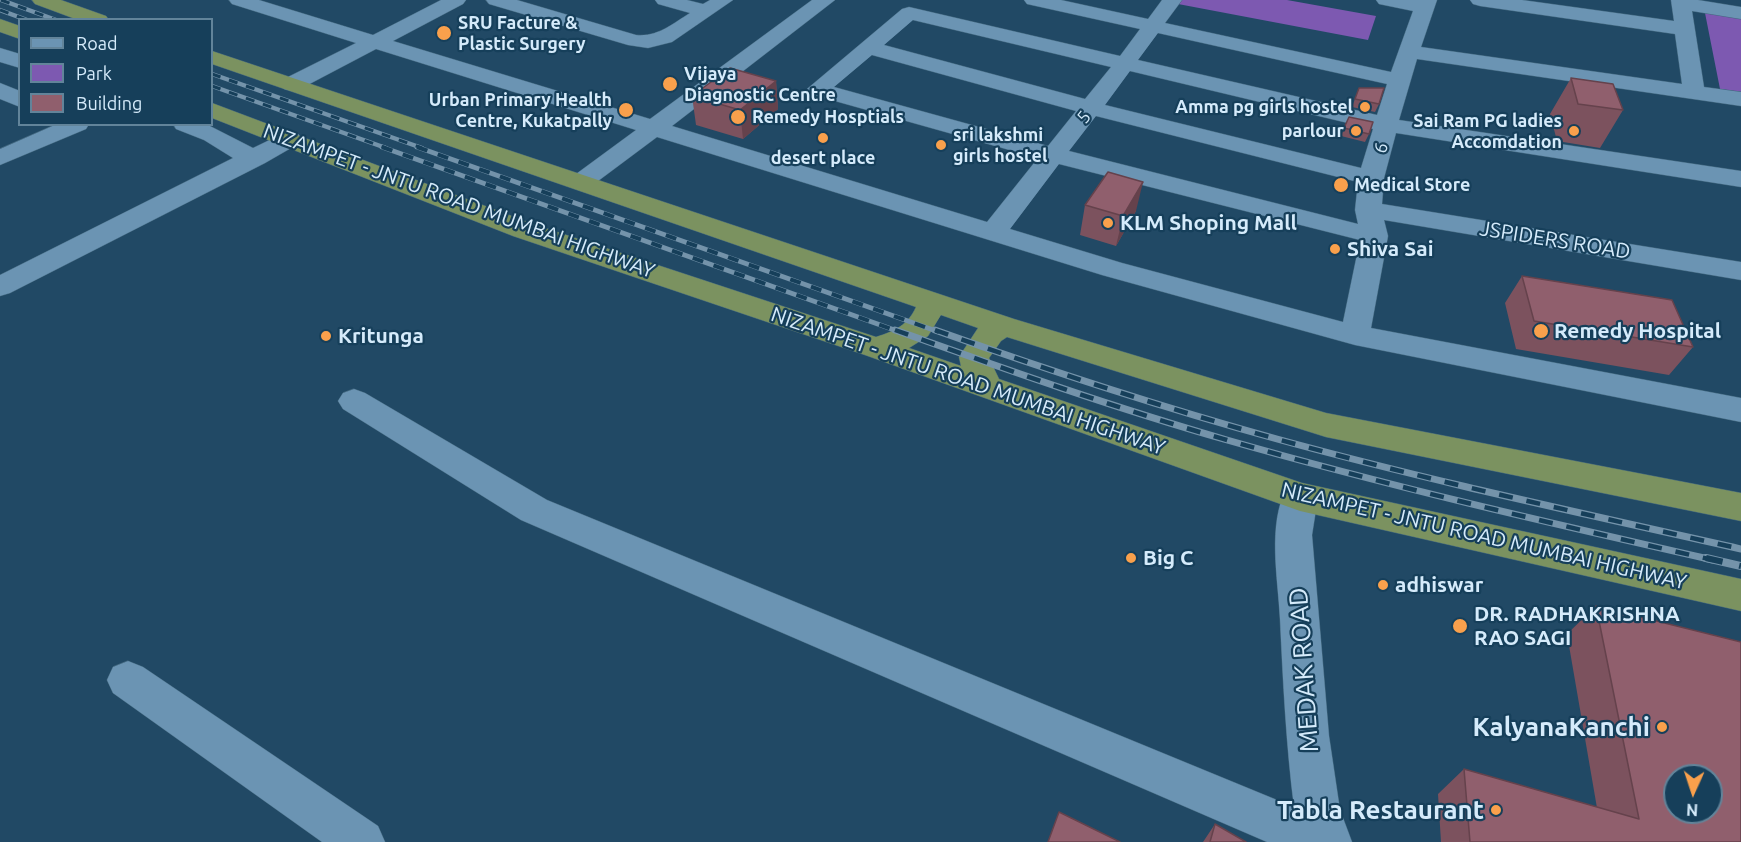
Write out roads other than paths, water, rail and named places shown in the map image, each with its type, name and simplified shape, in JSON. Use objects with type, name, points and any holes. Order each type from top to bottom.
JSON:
[{"type":"highway","points":[[42,0],[93,18]]},
{"type":"highway","points":[[0,25],[18,32]]},
{"type":"highway","points":[[213,57],[1003,326],[1326,424],[1741,507]]},
{"type":"highway","name":"NIZAMPET - JNTU ROAD MUMBAI HIGHWAY","points":[[213,110],[524,230],[876,348],[1300,496],[1741,595]]},
{"type":"highway","points":[[876,348],[909,338],[926,318],[932,302]]},
{"type":"highway","points":[[987,388],[974,357],[990,334],[1003,326]]},
{"type":"street","points":[[239,0],[1112,269],[1354,335],[1741,410]]},
{"type":"street","points":[[292,84],[456,0]]},
{"type":"street","points":[[496,0],[635,41],[648,42],[665,38],[715,5]]},
{"type":"street","points":[[665,0],[715,5]]},
{"type":"street","points":[[581,182],[825,0]]},
{"type":"street","points":[[1034,0],[1399,80]]},
{"type":"street","name":"5","points":[[993,232],[1172,0]]},
{"type":"street","points":[[1386,0],[1424,7],[1427,0]]},
{"type":"street","name":"6","points":[[1354,335],[1371,223],[1371,178],[1399,80],[1427,0]]},
{"type":"street","points":[[1480,0],[1564,6],[1685,29]]},
{"type":"street","points":[[1694,93],[1681,1],[1741,13]]},
{"type":"street","points":[[868,47],[916,7],[1124,65],[1388,125],[1741,179]]},
{"type":"street","points":[[868,47],[1090,108],[1371,178]]},
{"type":"street","name":"JSPIDERS ROAD","points":[[868,47],[818,89],[1054,155],[1371,223],[1741,271]]},
{"type":"street","points":[[1409,52],[1741,99]]},
{"type":"street","points":[[0,54],[18,61]]},
{"type":"street","points":[[0,90],[18,99]]},
{"type":"street","points":[[0,158],[71,126]]},
{"type":"street","points":[[189,126],[212,135],[237,151],[256,158]]},
{"type":"street","points":[[0,288],[290,139]]},
{"type":"street","points":[[354,401],[534,510],[1322,842]]},
{"type":"street","name":"MEDAK ROAD","points":[[1300,496],[1294,535],[1307,736],[1317,810],[1329,842]]},
{"type":"street","points":[[128,680],[362,842]]},
{"type":"railway","points":[[1,0],[50,18]]},
{"type":"railway","points":[[0,10],[22,18]]},
{"type":"railway","points":[[213,74],[422,148]]},
{"type":"railway","points":[[213,86],[386,148]]},
{"type":"railway","points":[[382,147],[900,332]]},
{"type":"railway","points":[[417,147],[939,332]]},
{"type":"railway","points":[[895,330],[1019,374],[1185,428],[1287,457],[1530,518],[1713,560]]},
{"type":"railway","points":[[935,330],[1104,388],[1277,439],[1450,483],[1741,549]]},
{"type":"railway","points":[[1706,558],[1741,566]]},
{"type":"place","name":"SRU Facture & Plastic Surgery","points":[[444,33]]},
{"type":"place","name":"Vijaya Diagnostic Centre","points":[[670,84]]},
{"type":"place","name":"Amma pg girls hostel","points":[[1365,107]]},
{"type":"place","name":"Urban Primary Health Centre, Kukatpally","points":[[626,110]]},
{"type":"place","name":"Remedy Hosptials","points":[[738,117]]},
{"type":"place","name":"parlour","points":[[1356,131]]},
{"type":"place","name":"Sai Ram PG ladies Accomdation","points":[[1574,131]]},
{"type":"place","name":"desert place","points":[[823,138]]},
{"type":"place","name":"sri lakshmi girls hostel","points":[[941,145]]},
{"type":"place","name":"Medical Store","points":[[1341,185]]},
{"type":"place","name":"KLM Shoping Mall","points":[[1108,223]]},
{"type":"place","name":"Shiva Sai","points":[[1335,249]]},
{"type":"place","name":"Remedy Hospital","points":[[1541,331]]},
{"type":"place","name":"Kritunga","points":[[326,336]]},
{"type":"place","name":"Big C","points":[[1131,558]]},
{"type":"place","name":"adhiswar","points":[[1383,585]]},
{"type":"place","name":"DR. RADHAKRISHNA RAO SAGI","points":[[1460,626]]},
{"type":"place","name":"KalyanaKanchi","points":[[1662,727]]},
{"type":"place","name":"Tabla Restaurant","points":[[1496,810]]}]
